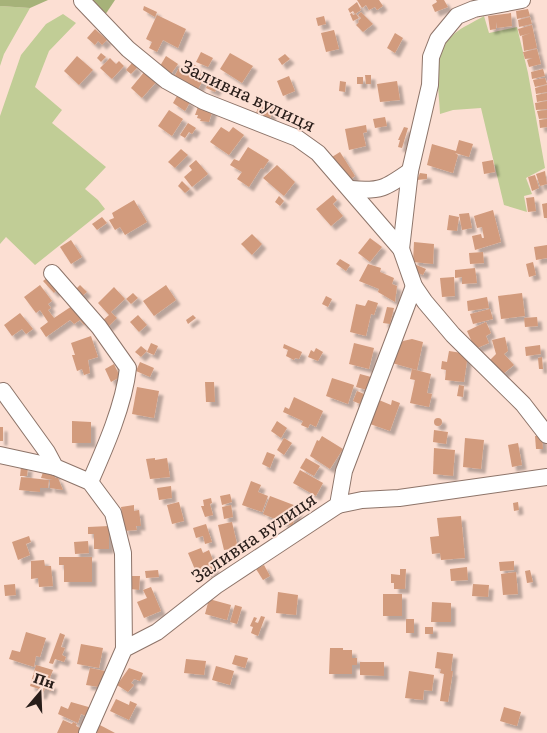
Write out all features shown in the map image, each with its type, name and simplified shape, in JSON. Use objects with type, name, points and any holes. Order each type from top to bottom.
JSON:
[{"type":"street","name":"Заливна вулиця","points":[[401,249],[410,171],[430,85],[431,57],[438,38],[457,16],[474,9],[522,0]]},
{"type":"street","name":"Заливна вулиця","points":[[82,1],[128,50],[167,81],[203,101],[297,138],[318,153],[401,249],[414,286],[453,335],[522,404],[547,435]]},
{"type":"street","points":[[351,189],[365,191],[384,187],[410,171]]},
{"type":"street","points":[[52,272],[98,327],[128,368],[127,378],[111,432],[90,482]]},
{"type":"street","name":"Заливна вулиця","points":[[124,649],[157,632],[217,585],[338,505],[347,462],[414,286]]},
{"type":"street","points":[[3,391],[47,452],[55,467]]},
{"type":"street","points":[[0,455],[55,467],[90,482],[114,513],[123,553],[124,649],[87,733]]},
{"type":"street","points":[[338,505],[362,500],[407,497],[547,477]]},
{"type":"green space","points":[[0,0],[48,0],[30,8],[0,6]]},
{"type":"green space","points":[[88,0],[115,0],[103,18]]},
{"type":"green space","points":[[0,6],[30,8],[4,54],[0,66]]},
{"type":"green space","points":[[63,14],[76,23],[49,51],[35,87],[62,110],[52,123],[106,167],[85,189],[105,209],[35,265],[6,237],[0,244],[0,116],[21,55],[46,24]]},
{"type":"green space","points":[[484,16],[489,33],[517,27],[528,73],[545,168],[526,178],[532,194],[524,196],[527,212],[504,205],[481,108],[453,110],[440,114],[438,71],[442,51],[454,34]]},
{"type":"building","points":[[357,0],[379,0],[383,6],[377,10],[375,7],[369,10],[366,5],[362,8]]},
{"type":"building","points":[[436,0],[444,0],[448,7],[435,12],[432,5],[437,2]]},
{"type":"building","points":[[357,2],[361,10],[355,14],[353,11],[350,13],[348,9]]},
{"type":"building","points":[[144,6],[157,12],[155,17],[143,10]]},
{"type":"building","points":[[528,9],[530,16],[517,19],[516,11]]},
{"type":"building","points":[[361,12],[373,24],[363,32],[356,25],[361,18],[358,15]]},
{"type":"building","points":[[352,13],[353,15],[356,14],[359,18],[353,21],[350,14]]},
{"type":"building","points":[[511,13],[512,26],[497,28],[496,22],[496,29],[490,30],[488,16]]},
{"type":"building","points":[[157,15],[186,29],[178,48],[163,40],[157,52],[149,48],[152,42],[146,39]]},
{"type":"building","points":[[324,16],[326,24],[318,26],[316,18]]},
{"type":"building","points":[[530,17],[532,24],[519,27],[518,20]]},
{"type":"building","points":[[532,25],[537,48],[524,51],[522,36],[531,33],[520,36],[518,29]]},
{"type":"building","points":[[95,29],[107,40],[102,45],[98,41],[95,45],[87,38]]},
{"type":"building","points":[[334,30],[339,49],[326,52],[321,33]]},
{"type":"building","points":[[395,33],[403,38],[395,53],[387,48]]},
{"type":"building","points":[[537,49],[541,64],[529,67],[527,60],[533,58],[525,59],[523,52]]},
{"type":"building","points":[[201,52],[213,58],[208,67],[196,62]]},
{"type":"building","points":[[101,53],[106,57],[101,62],[97,58]]},
{"type":"building","points":[[230,53],[253,66],[242,83],[220,69]]},
{"type":"building","points":[[285,54],[290,59],[282,65],[278,59]]},
{"type":"building","points":[[77,56],[93,70],[79,85],[64,71]]},
{"type":"building","points":[[166,56],[178,64],[171,74],[160,66]]},
{"type":"building","points":[[110,58],[116,64],[119,61],[124,66],[112,79],[100,68]]},
{"type":"building","points":[[132,63],[137,68],[131,74],[126,70]]},
{"type":"building","points":[[191,63],[198,67],[196,72],[205,77],[198,89],[181,79],[178,83],[173,79],[179,68],[185,72]]},
{"type":"building","points":[[543,69],[545,76],[532,79],[531,72]]},
{"type":"building","points":[[145,71],[157,81],[142,98],[131,88]]},
{"type":"building","points":[[212,75],[221,80],[215,92],[206,88]]},
{"type":"building","points":[[365,75],[371,75],[371,84],[366,84]]},
{"type":"building","points":[[289,76],[295,91],[283,96],[277,81]]},
{"type":"building","points":[[357,77],[363,77],[363,84],[357,84]]},
{"type":"building","points":[[545,78],[547,84],[535,87],[533,80]]},
{"type":"building","points":[[340,81],[346,82],[345,92],[339,91]]},
{"type":"building","points":[[397,81],[400,100],[380,102],[377,84]]},
{"type":"building","points":[[547,85],[547,92],[536,94],[535,88]]},
{"type":"building","points":[[547,93],[547,100],[537,102],[536,95]]},
{"type":"building","points":[[178,94],[190,102],[185,111],[173,103]]},
{"type":"building","points":[[547,101],[547,109],[536,110],[535,103]]},
{"type":"building","points":[[263,102],[274,106],[269,121],[255,116],[259,105],[262,106]]},
{"type":"building","points":[[199,104],[213,109],[209,122],[200,121],[201,119],[197,118],[198,115],[195,115]]},
{"type":"building","points":[[169,110],[183,119],[172,136],[158,126]]},
{"type":"building","points":[[547,110],[547,118],[539,119],[537,111]]},
{"type":"building","points":[[385,117],[387,126],[375,128],[373,119]]},
{"type":"building","points":[[547,119],[547,127],[540,128],[539,120]]},
{"type":"building","points":[[188,123],[196,128],[192,134],[189,132],[185,138],[180,135]]},
{"type":"building","points":[[366,125],[367,132],[363,133],[366,146],[349,150],[345,129]]},
{"type":"building","points":[[221,127],[229,132],[233,127],[244,135],[229,155],[210,142]]},
{"type":"building","points":[[404,127],[408,128],[402,148],[398,147],[400,140],[398,140]]},
{"type":"building","points":[[459,140],[473,144],[469,157],[455,153],[458,155],[453,173],[427,165],[432,144],[456,151]]},
{"type":"building","points":[[248,147],[269,160],[263,169],[261,168],[249,187],[237,179],[242,172],[230,165],[234,159],[239,161]]},
{"type":"building","points":[[181,149],[188,155],[175,168],[168,162]]},
{"type":"building","points":[[340,152],[355,176],[348,181],[332,157]]},
{"type":"building","points":[[196,160],[208,174],[192,187],[184,177],[192,170],[189,166]]},
{"type":"building","points":[[493,160],[495,172],[484,174],[482,162]]},
{"type":"building","points":[[277,165],[295,182],[284,196],[263,178]]},
{"type":"building","points":[[545,171],[547,184],[540,186],[536,174]]},
{"type":"building","points":[[420,173],[427,174],[427,179],[417,180]]},
{"type":"building","points":[[535,175],[539,188],[532,191],[528,177]]},
{"type":"building","points":[[182,181],[190,189],[185,193],[178,186]]},
{"type":"building","points":[[333,195],[337,200],[333,204],[343,216],[331,226],[316,209]]},
{"type":"building","points":[[279,196],[284,201],[280,206],[275,202]]},
{"type":"building","points":[[534,197],[536,211],[528,212],[526,198]]},
{"type":"building","points":[[134,200],[147,222],[125,235],[120,227],[115,230],[109,220],[114,218],[112,213]]},
{"type":"building","points":[[547,203],[547,218],[544,218],[542,204]]},
{"type":"building","points":[[493,210],[501,242],[475,250],[472,236],[481,234],[482,238],[484,238],[482,227],[477,228],[474,216]]},
{"type":"building","points":[[469,213],[472,228],[462,230],[459,214]]},
{"type":"building","points":[[449,215],[459,217],[457,231],[447,230]]},
{"type":"building","points":[[102,217],[107,223],[97,230],[92,224]]},
{"type":"building","points":[[252,234],[262,244],[252,255],[241,244]]},
{"type":"building","points":[[370,238],[382,247],[370,262],[358,253]]},
{"type":"building","points":[[71,240],[82,257],[71,264],[60,247]]},
{"type":"building","points":[[414,242],[434,244],[433,264],[413,262]]},
{"type":"building","points":[[547,245],[547,258],[536,260],[534,247]]},
{"type":"building","points":[[483,252],[484,263],[470,264],[469,253]]},
{"type":"building","points":[[340,259],[350,265],[346,271],[336,264]]},
{"type":"building","points":[[533,262],[536,275],[529,277],[526,264]]},
{"type":"building","points":[[368,264],[381,268],[380,272],[394,278],[392,284],[397,286],[395,302],[378,292],[379,289],[359,281]]},
{"type":"building","points":[[414,264],[426,269],[423,275],[411,270]]},
{"type":"building","points":[[475,268],[477,283],[462,284],[462,277],[455,278],[455,270]]},
{"type":"building","points":[[454,277],[455,296],[442,297],[440,278]]},
{"type":"building","points":[[47,278],[58,289],[54,293],[43,281]]},
{"type":"building","points":[[40,285],[52,301],[48,304],[51,308],[48,310],[54,318],[72,306],[89,321],[84,325],[80,320],[74,324],[70,320],[46,337],[40,328],[48,322],[40,310],[36,313],[24,297]]},
{"type":"building","points":[[80,285],[87,292],[81,297],[75,290]]},
{"type":"building","points":[[166,285],[176,300],[154,316],[143,301]]},
{"type":"building","points":[[114,287],[125,299],[111,312],[117,318],[108,327],[102,321],[109,315],[98,303]]},
{"type":"building","points":[[133,293],[138,298],[131,304],[126,299]]},
{"type":"building","points":[[522,293],[525,316],[501,319],[498,296]]},
{"type":"building","points":[[326,296],[332,299],[328,307],[322,304]]},
{"type":"building","points":[[487,297],[489,308],[468,311],[467,301]]},
{"type":"building","points":[[368,300],[378,303],[374,315],[371,314],[366,336],[350,332],[356,304],[365,306]]},
{"type":"building","points":[[387,307],[394,308],[390,324],[383,323]]},
{"type":"building","points":[[490,309],[493,319],[473,324],[470,314]]},
{"type":"building","points":[[20,313],[33,329],[26,334],[22,329],[12,336],[4,325]]},
{"type":"building","points":[[138,315],[147,325],[139,332],[130,322]]},
{"type":"building","points":[[193,315],[196,318],[188,324],[186,320]]},
{"type":"building","points":[[537,317],[538,326],[525,327],[524,318]]},
{"type":"building","points":[[486,322],[491,333],[486,336],[489,343],[475,349],[467,331]]},
{"type":"building","points":[[91,336],[98,357],[88,360],[90,373],[84,375],[82,369],[77,371],[72,355],[75,355],[71,343]]},
{"type":"building","points":[[505,337],[508,351],[504,354],[514,365],[503,374],[490,360],[496,354],[492,340]]},
{"type":"building","points":[[412,339],[423,342],[417,370],[392,363],[396,348],[403,341]]},
{"type":"building","points":[[151,343],[158,346],[154,355],[147,352]]},
{"type":"building","points":[[354,343],[374,348],[369,369],[349,364]]},
{"type":"building","points":[[284,344],[302,352],[299,359],[295,358],[294,360],[286,356],[288,350],[283,348]]},
{"type":"building","points":[[540,345],[541,354],[526,356],[525,347]]},
{"type":"building","points":[[141,346],[147,351],[141,357],[135,352]]},
{"type":"building","points":[[316,348],[323,352],[318,361],[308,357],[311,350],[314,352]]},
{"type":"building","points":[[449,351],[468,354],[464,382],[445,380],[446,370],[441,369],[442,361],[447,362]]},
{"type":"building","points":[[542,357],[543,369],[539,369],[538,358]]},
{"type":"building","points":[[140,362],[154,368],[150,377],[136,371]]},
{"type":"building","points":[[114,364],[119,375],[118,378],[111,382],[105,369]]},
{"type":"building","points":[[412,369],[431,374],[427,393],[432,394],[429,407],[410,403],[415,380],[410,379]]},
{"type":"building","points":[[360,374],[371,377],[367,390],[356,387]]},
{"type":"building","points":[[332,378],[354,385],[348,404],[326,396]]},
{"type":"building","points":[[205,382],[214,382],[215,402],[206,402]]},
{"type":"building","points":[[459,385],[464,386],[463,397],[457,396]]},
{"type":"building","points":[[137,387],[159,391],[154,418],[132,414]]},
{"type":"building","points":[[357,391],[364,394],[360,404],[353,401]]},
{"type":"building","points":[[294,397],[323,411],[316,427],[310,424],[308,428],[301,425],[303,421],[283,412],[285,407],[289,409]]},
{"type":"building","points":[[379,400],[391,405],[392,400],[400,403],[390,431],[370,424]]},
{"type":"building","points":[[438,418],[442,422],[438,426],[434,422]]},
{"type":"building","points":[[72,421],[91,422],[91,443],[72,443]]},
{"type":"building","points":[[277,421],[287,428],[281,438],[271,431]]},
{"type":"building","points":[[0,427],[3,427],[3,441],[0,441]]},
{"type":"building","points":[[434,430],[448,432],[446,444],[433,442]]},
{"type":"building","points":[[322,436],[343,449],[330,469],[310,456],[317,440],[319,441]]},
{"type":"building","points":[[535,436],[542,436],[543,449],[536,449]]},
{"type":"building","points":[[284,438],[292,443],[284,455],[277,450]]},
{"type":"building","points":[[465,438],[484,440],[481,469],[463,467]]},
{"type":"building","points":[[518,443],[522,465],[512,467],[508,445]]},
{"type":"building","points":[[434,448],[455,450],[453,476],[433,474]]},
{"type":"building","points":[[267,452],[275,455],[270,468],[262,464]]},
{"type":"building","points":[[155,458],[155,460],[167,458],[170,477],[150,479],[146,459]]},
{"type":"building","points":[[306,458],[320,466],[314,476],[300,468]]},
{"type":"building","points":[[21,467],[28,467],[27,476],[20,476]]},
{"type":"building","points":[[44,469],[56,472],[55,478],[58,478],[63,490],[50,488],[50,480],[53,480],[41,478]]},
{"type":"building","points":[[300,470],[323,483],[316,496],[293,483]]},
{"type":"building","points":[[21,477],[49,480],[48,488],[40,488],[40,492],[19,490]]},
{"type":"building","points":[[251,481],[261,485],[258,492],[268,496],[262,512],[242,505]]},
{"type":"building","points":[[171,486],[172,498],[159,500],[157,488]]},
{"type":"building","points":[[230,494],[232,502],[222,505],[220,496]]},
{"type":"building","points":[[270,496],[299,507],[292,526],[263,514]]},
{"type":"building","points":[[211,498],[212,503],[210,504],[213,515],[205,517],[201,506],[204,506],[203,500]]},
{"type":"building","points":[[179,502],[184,521],[172,524],[167,505]]},
{"type":"building","points":[[518,502],[519,510],[514,511],[513,503]]},
{"type":"building","points":[[134,505],[134,511],[139,510],[141,526],[136,526],[137,530],[124,531],[121,507]]},
{"type":"building","points":[[231,505],[233,517],[224,519],[222,507]]},
{"type":"building","points":[[461,516],[465,558],[441,560],[440,553],[432,554],[430,537],[439,536],[437,518]]},
{"type":"building","points":[[232,522],[238,548],[224,550],[218,525]]},
{"type":"building","points":[[206,524],[212,542],[205,544],[203,536],[196,538],[193,528]]},
{"type":"building","points":[[109,526],[109,549],[94,549],[94,534],[88,534],[88,527]]},
{"type":"building","points":[[29,536],[31,542],[26,544],[30,555],[18,560],[12,542]]},
{"type":"building","points":[[88,541],[89,553],[75,554],[74,542]]},
{"type":"building","points":[[201,548],[203,553],[209,550],[215,565],[213,565],[215,570],[204,574],[202,570],[196,572],[188,553]]},
{"type":"building","points":[[59,557],[92,557],[92,582],[64,582],[64,565],[59,565]]},
{"type":"building","points":[[44,560],[45,566],[51,566],[53,586],[39,587],[38,578],[31,579],[31,561]]},
{"type":"building","points":[[514,561],[514,570],[500,571],[499,562]]},
{"type":"building","points":[[264,565],[270,576],[263,580],[256,569]]},
{"type":"building","points":[[467,567],[468,580],[451,581],[450,569]]},
{"type":"building","points":[[400,569],[406,569],[405,589],[394,589],[394,583],[391,583],[391,574],[400,575]]},
{"type":"building","points":[[158,570],[159,577],[146,578],[145,571]]},
{"type":"building","points":[[530,570],[533,582],[527,583],[525,571]]},
{"type":"building","points":[[516,572],[518,594],[503,595],[501,574]]},
{"type":"building","points":[[131,576],[140,576],[139,590],[131,589]]},
{"type":"building","points":[[15,584],[16,595],[5,596],[4,585]]},
{"type":"building","points":[[473,584],[489,585],[488,597],[472,596]]},
{"type":"building","points":[[151,587],[161,611],[144,618],[137,602],[147,598],[143,590]]},
{"type":"building","points":[[278,592],[298,595],[296,615],[276,613]]},
{"type":"building","points":[[383,594],[402,594],[402,616],[383,616]]},
{"type":"building","points":[[209,599],[231,605],[227,620],[205,614]]},
{"type":"building","points":[[432,602],[451,603],[451,622],[431,622]]},
{"type":"building","points":[[235,605],[242,607],[237,624],[230,622]]},
{"type":"building","points":[[261,616],[265,617],[258,636],[251,633],[253,627],[250,626],[254,617],[257,618],[255,622],[258,623]]},
{"type":"building","points":[[406,619],[414,619],[414,633],[406,633]]},
{"type":"building","points":[[425,627],[433,627],[433,634],[425,634]]},
{"type":"building","points":[[26,632],[46,638],[40,657],[36,656],[34,667],[9,659],[12,650],[20,652]]},
{"type":"building","points":[[60,633],[65,635],[61,647],[65,648],[62,655],[66,657],[64,662],[55,659],[53,664],[49,663]]},
{"type":"building","points":[[81,644],[103,648],[99,668],[77,664]]},
{"type":"building","points":[[330,648],[352,650],[352,658],[357,658],[357,665],[352,665],[352,674],[329,674]]},
{"type":"building","points":[[437,652],[453,654],[451,671],[453,671],[448,702],[440,701],[444,674],[440,673],[441,669],[435,668]]},
{"type":"building","points":[[235,655],[248,658],[245,668],[232,664]]},
{"type":"building","points":[[186,659],[206,661],[204,675],[184,673]]},
{"type":"building","points":[[360,662],[384,662],[384,676],[360,675]]},
{"type":"building","points":[[36,665],[53,670],[49,680],[43,677],[42,681],[53,685],[51,691],[45,688],[42,695],[38,694],[39,689],[30,686]]},
{"type":"building","points":[[216,666],[234,671],[230,685],[212,680]]},
{"type":"building","points":[[90,668],[105,671],[99,687],[86,685]]},
{"type":"building","points":[[129,668],[143,673],[140,681],[134,679],[131,683],[134,685],[128,692],[117,685]]},
{"type":"building","points":[[409,671],[434,675],[432,691],[424,690],[423,700],[405,698]]},
{"type":"building","points":[[116,699],[129,705],[130,701],[137,704],[129,720],[110,711]]},
{"type":"building","points":[[71,702],[92,708],[89,717],[81,714],[78,723],[58,714],[61,706],[68,709]]},
{"type":"building","points":[[504,707],[521,712],[517,726],[500,721]]},
{"type":"building","points":[[63,720],[77,724],[76,726],[82,729],[80,733],[57,733]]},
{"type":"building","points":[[98,724],[115,733],[94,733]]}]
